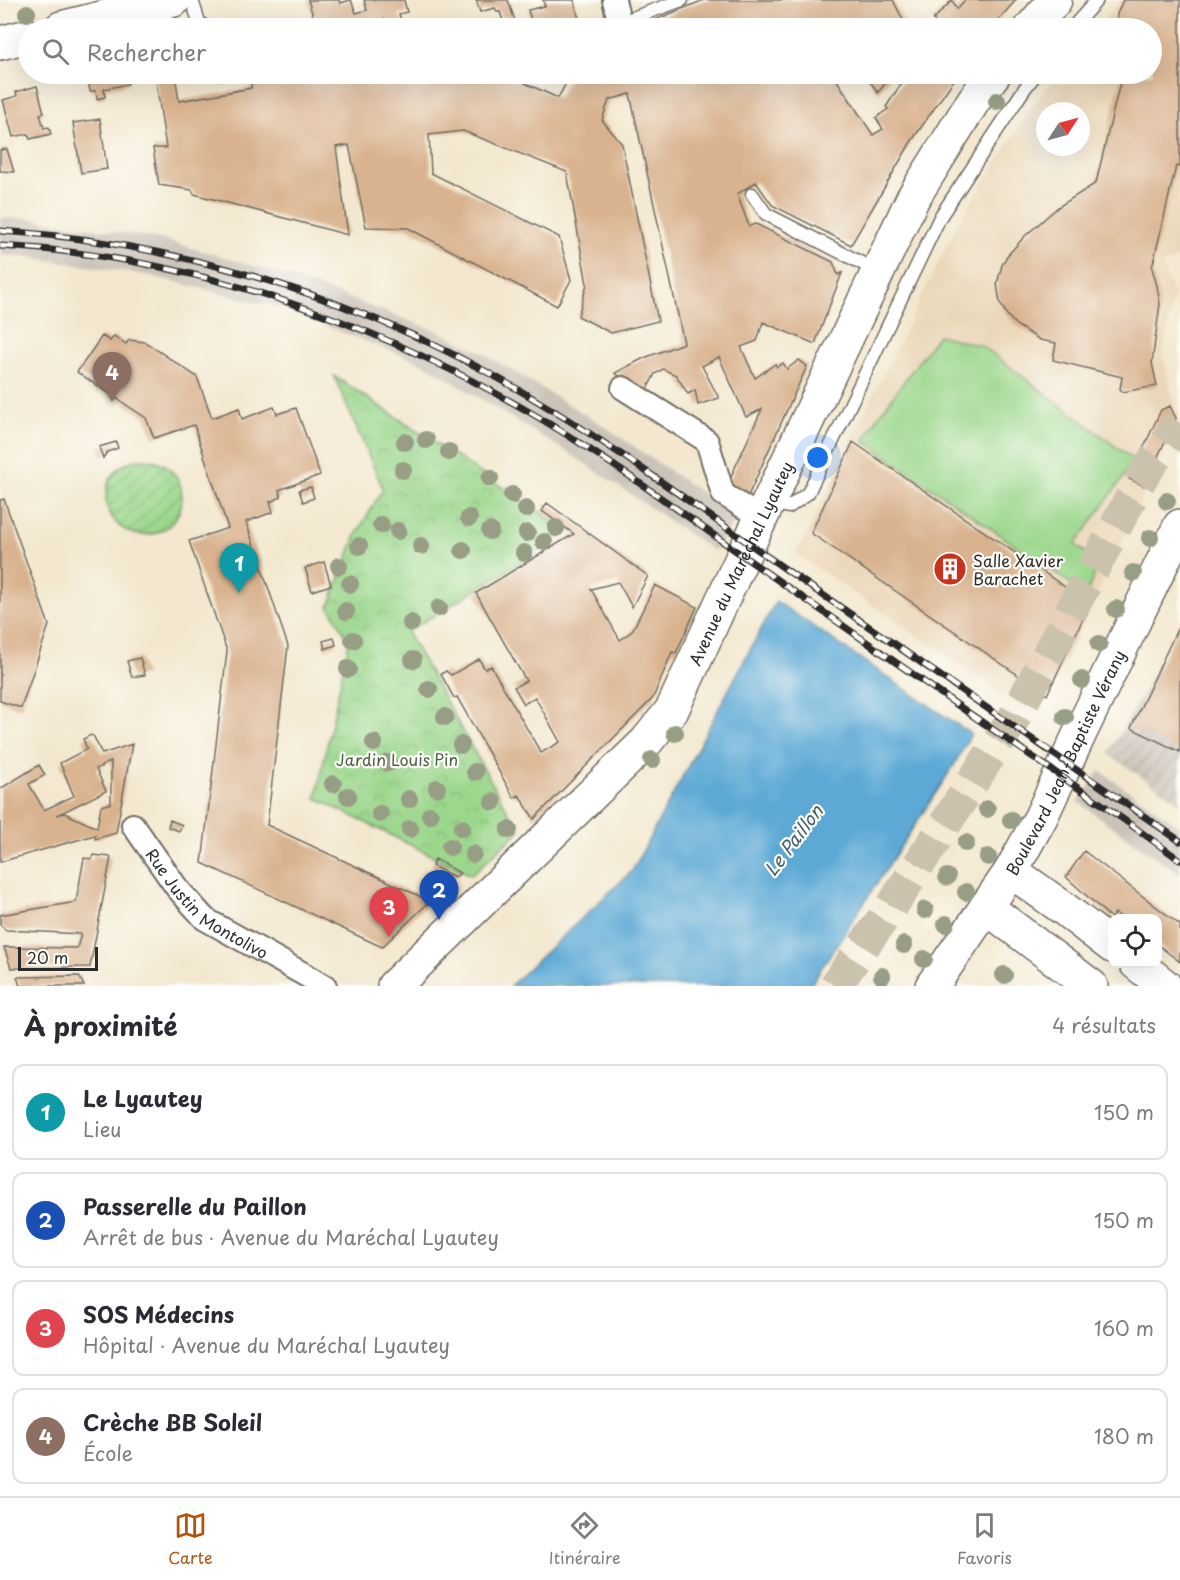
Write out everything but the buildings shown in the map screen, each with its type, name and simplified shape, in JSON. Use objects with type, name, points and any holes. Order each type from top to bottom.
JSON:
[{"type":"main road","points":[[92,18],[130,6],[174,0]]},
{"type":"main road","points":[[0,43],[18,38]]},
{"type":"main road","name":"Avenue du Maréchal Lyautey","points":[[394,986],[638,750],[672,710],[764,510],[913,198],[986,84]]},
{"type":"main road","name":"Boulevard Jean-Baptiste Vérany","points":[[932,986],[1011,871],[1041,817],[1180,526]]},
{"type":"main road","points":[[1011,871],[1108,942]]},
{"type":"main road","points":[[986,907],[1091,986]]},
{"type":"main road","points":[[1142,968],[1165,986]]},
{"type":"street","points":[[613,18],[614,0]]},
{"type":"street","points":[[623,388],[707,441],[723,494],[764,510]]},
{"type":"street","name":"Rue Justin Montolivo","points":[[133,825],[177,888],[205,919],[325,986]]},
{"type":"lane","points":[[192,0],[198,18]]},
{"type":"lane","points":[[634,18],[682,0]]},
{"type":"lane","points":[[1066,12],[1097,0]]},
{"type":"lane","points":[[764,510],[789,507],[808,494],[940,217],[1027,84]]},
{"type":"lane","points":[[752,194],[766,214],[878,271]]},
{"type":"shaded area","points":[[1121,0],[1180,0],[1180,255],[1162,266],[1174,296],[1163,352],[1178,422],[1039,718],[796,554],[955,228],[1038,98],[1050,84],[1162,84],[1162,18],[1106,18]]},
{"type":"shaded area","points":[[0,218],[24,218],[162,239],[291,277],[440,332],[483,353],[604,426],[711,499],[715,505],[736,520],[714,551],[580,460],[424,364],[280,308],[152,276],[22,256],[0,255]]},
{"type":"shaded area","points":[[1180,628],[1180,803],[1108,754]]},
{"type":"shaded area","points":[[1100,771],[1180,826],[1180,875],[1078,802]]},
{"type":"green space","points":[[938,335],[982,346],[1135,461],[1075,545],[1100,562],[1086,594],[864,441],[878,417]]},
{"type":"green space","name":"Jardin Louis Pin","points":[[334,376],[570,532],[407,632],[519,831],[471,875],[316,798],[349,641],[329,606],[357,533],[383,489]]},
{"type":"green space","points":[[144,459],[159,462],[171,470],[179,482],[182,497],[179,512],[171,524],[159,532],[144,535],[129,532],[117,524],[109,512],[106,497],[109,482],[117,470],[129,462]]},
{"type":"water","name":"Le Paillon","points":[[776,601],[971,734],[954,765],[810,986],[510,986],[632,871]]},
{"type":"tunnel","points":[[835,986],[890,909],[1014,718],[1142,477],[1180,423]]},
{"type":"railway","points":[[0,231],[125,246],[250,275],[371,317],[485,371],[567,419],[646,471],[1180,841]]},
{"type":"railway","points":[[0,246],[71,252],[141,263],[211,279],[279,299],[346,324],[412,351],[476,383],[538,417],[624,472],[1180,860]]},
{"type":"place","name":"Crèche BB Soleil","points":[[112,402]]},
{"type":"place","name":"Salle Xavier Barachet","points":[[950,569]]},
{"type":"place","name":"Le Lyautey","points":[[239,593]]},
{"type":"place","name":"Passerelle du Paillon","points":[[439,920]]},
{"type":"place","name":"SOS Médecins","points":[[389,937]]}]
